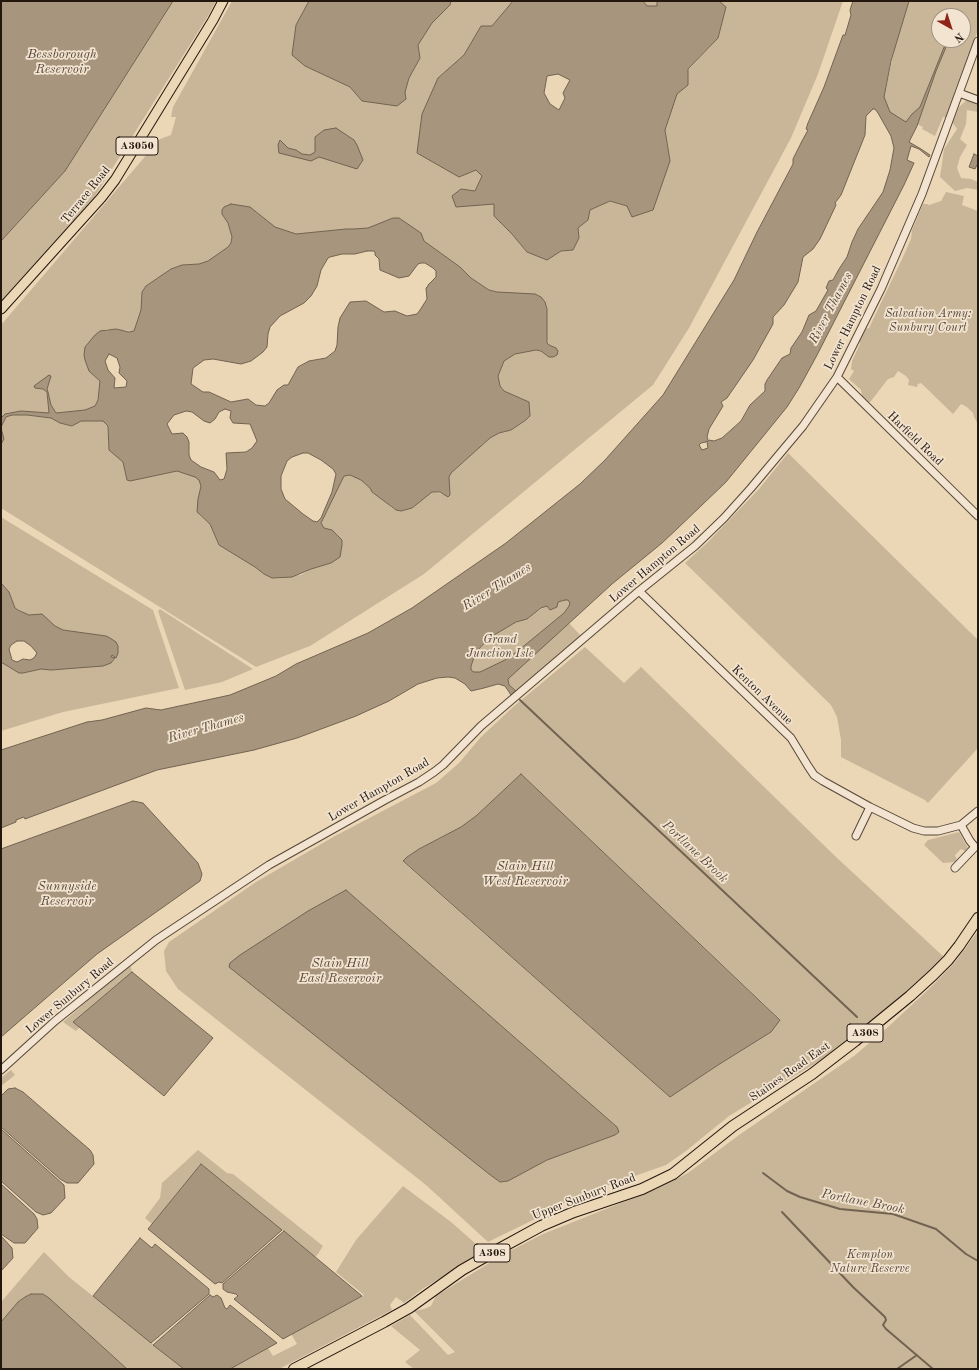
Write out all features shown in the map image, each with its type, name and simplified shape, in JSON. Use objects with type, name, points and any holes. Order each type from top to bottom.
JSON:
[{"type":"highway","name":"Staines Road East","points":[[733,1126],[812,1074],[910,996],[948,960],[978,918]]},
{"type":"highway","name":"Upper Sunbury Road","points":[[294,1369],[409,1308],[462,1270],[541,1226],[574,1212],[642,1189],[673,1174],[733,1126]]},
{"type":"main road","name":"Terrace Road","points":[[1,309],[116,180],[209,27],[223,1]]},
{"type":"street","name":"Lower Hampton Road","points":[[156,940],[269,865],[419,782],[434,772],[443,765],[481,726],[639,591],[695,546],[751,488],[804,426],[837,377],[881,289],[922,194],[978,41]]},
{"type":"street","points":[[959,93],[978,100]]},
{"type":"street","name":"Harfield Road","points":[[837,377],[978,516]]},
{"type":"street","name":"Kenton Avenue","points":[[639,591],[791,738],[814,775],[823,781],[870,807],[913,828],[924,831],[938,831],[961,825],[978,811]]},
{"type":"street","points":[[856,836],[870,807]]},
{"type":"street","points":[[955,868],[975,846],[970,841],[961,825]]},
{"type":"street","name":"Lower Sunbury Road","points":[[1,1070],[55,1021],[156,940]]},
{"type":"green space","points":[[173,1],[216,1],[95,196],[1,301],[1,241],[65,171]]},
{"type":"green space","points":[[232,1],[309,1],[296,25],[305,66],[350,87],[362,101],[404,92],[409,78],[420,58],[418,45],[432,23],[450,5],[451,1],[513,1],[492,26],[481,26],[464,55],[438,78],[476,170],[482,176],[475,191],[461,189],[495,204],[494,216],[527,252],[547,260],[561,251],[573,250],[579,238],[578,228],[588,220],[590,210],[610,201],[627,206],[670,161],[665,130],[677,93],[687,85],[688,70],[718,38],[726,7],[719,1],[843,1],[818,74],[791,138],[689,328],[653,385],[424,574],[310,646],[256,667],[1,508],[1,444],[3,433],[1,428],[6,417],[12,415],[27,415],[51,418],[72,426],[81,421],[103,421],[108,426],[108,443],[110,451],[123,462],[127,480],[130,481],[177,471],[195,477],[199,480],[201,486],[198,499],[199,515],[210,524],[219,545],[272,578],[301,575],[311,569],[331,563],[326,530],[321,523],[344,476],[350,475],[361,480],[370,488],[372,492],[393,509],[401,511],[411,508],[432,492],[450,495],[449,477],[451,473],[490,438],[499,433],[511,430],[527,420],[530,416],[529,402],[504,391],[500,386],[498,376],[504,361],[515,354],[536,350],[541,351],[549,357],[546,330],[497,292],[489,290],[471,278],[460,267],[424,241],[421,233],[399,218],[368,228],[296,234],[275,227],[250,207],[245,207],[222,214],[228,223],[232,237],[231,243],[228,247],[208,261],[199,264],[182,265],[171,269],[146,286],[142,292],[141,310],[134,331],[106,329],[93,374],[100,381],[98,400],[95,406],[85,410],[56,413],[51,405],[47,389],[49,383],[35,388],[43,389],[47,392],[49,413],[5,414],[1,418],[1,325],[160,139],[171,135],[176,117],[171,117],[173,107]]},
{"type":"green space","points":[[643,1],[657,1],[657,6],[647,6]]},
{"type":"green space","points":[[905,1],[978,1],[978,30],[954,93],[957,94],[948,118],[943,117],[935,136],[922,129],[923,127],[917,124],[908,129],[886,114],[878,87],[886,88]]},
{"type":"green space","points":[[968,99],[978,102],[978,112],[967,110],[966,124],[960,139],[967,145],[960,157],[957,168],[961,178],[971,179],[978,182],[978,190],[967,188],[955,191],[940,177],[944,149],[957,129],[952,122],[959,107]]},
{"type":"green space","name":"Salvation Army: Sunbury Court","points":[[946,192],[964,196],[962,205],[978,211],[978,424],[973,413],[967,407],[961,404],[953,414],[921,383],[918,384],[917,387],[908,385],[909,380],[898,371],[894,377],[888,379],[868,403],[863,401],[861,390],[849,379],[854,371],[851,369],[852,361],[860,344],[859,340],[864,329],[869,328],[902,259],[911,239],[912,230],[923,204],[929,205],[941,201]]},
{"type":"green space","points":[[788,453],[978,640],[978,748],[928,803],[925,800],[841,757],[841,740],[837,717],[831,705],[685,563],[708,542],[759,489]]},
{"type":"green space","points":[[1,517],[153,610],[179,688],[63,712],[1,731],[1,662],[19,673],[23,673],[41,669],[51,670],[111,663],[115,659],[111,657],[112,655],[116,657],[106,636],[63,630],[55,626],[42,615],[29,615],[15,608],[9,592],[1,583]]},
{"type":"green space","name":"Grand Junction Isle","points":[[568,600],[570,603],[564,613],[519,650],[505,660],[480,672],[474,672],[471,670],[476,652],[489,638],[516,622],[527,619],[547,606],[550,610],[557,607],[558,602]]},
{"type":"green space","points":[[160,609],[253,669],[222,682],[185,690],[158,611]]},
{"type":"green space","points":[[569,623],[581,636],[516,691],[509,685],[507,679]]},
{"type":"green space","points":[[585,647],[624,683],[641,667],[836,857],[944,957],[872,1022],[834,1052],[729,1116],[686,1151],[666,1165],[578,1196],[488,1242],[426,1185],[178,989],[166,971],[164,951],[169,942],[256,882],[335,836],[436,783],[459,763],[481,737],[513,707]],"holes":[[[521,774],[780,1019],[771,1032],[670,1097],[403,862],[407,857],[419,849],[461,827],[476,816]],[[346,890],[617,1127],[618,1132],[615,1135],[547,1160],[508,1181],[500,1182],[229,967]]]},
{"type":"green space","points":[[959,832],[968,848],[965,851],[961,849],[955,855],[957,860],[955,862],[943,863],[924,845],[928,840]]},
{"type":"green space","name":"Kempton Nature Reserve","points":[[978,931],[978,1369],[414,1369],[405,1362],[420,1350],[391,1326],[410,1315],[448,1355],[455,1352],[414,1311],[431,1306],[436,1296],[502,1255],[543,1234],[656,1189],[688,1173],[739,1135],[854,1056],[931,987],[956,961]]},
{"type":"green space","points":[[130,964],[132,972],[74,1021],[80,1027],[76,1031],[63,1022]]},
{"type":"green space","points":[[11,1070],[15,1075],[1,1086],[1,1078]]},
{"type":"green space","points":[[198,1150],[227,1173],[233,1174],[323,1246],[318,1254],[315,1257],[201,1164],[152,1224],[145,1218],[160,1198],[162,1183]]},
{"type":"green space","points":[[403,1186],[451,1222],[484,1251],[421,1290],[404,1303],[396,1297],[390,1305],[392,1310],[279,1369],[230,1369],[268,1348],[273,1356],[297,1344],[291,1334],[364,1295],[336,1272],[356,1240]]},
{"type":"green space","points":[[44,1252],[69,1277],[184,1369],[127,1369],[43,1294],[31,1294],[25,1297],[18,1302],[1,1322],[1,1302]]},
{"type":"water","name":"Bessborough Reservoir","points":[[1,1],[173,1],[65,171],[1,241]]},
{"type":"water","points":[[309,1],[451,1],[450,5],[432,23],[418,45],[420,58],[409,78],[405,92],[406,99],[397,106],[362,101],[350,87],[305,66],[292,55],[296,25]]},
{"type":"water","points":[[513,1],[643,1],[647,6],[657,6],[657,1],[719,1],[726,7],[718,38],[688,69],[688,85],[677,94],[665,130],[670,161],[653,210],[632,217],[627,206],[610,201],[590,210],[588,220],[578,228],[579,238],[573,250],[561,251],[547,260],[527,252],[494,216],[494,204],[456,207],[452,196],[461,189],[475,191],[482,176],[476,170],[459,177],[417,153],[422,114],[438,78],[464,55],[481,26],[492,26]],"holes":[[[558,74],[570,80],[563,93],[565,98],[559,110],[550,104],[544,93],[547,76]]]},
{"type":"water","name":"River Thames","points":[[853,1],[909,1],[891,61],[884,97],[890,112],[906,122],[920,107],[944,48],[946,48],[917,126],[909,142],[930,155],[929,157],[919,149],[911,146],[907,160],[914,163],[904,185],[816,357],[787,407],[726,482],[662,543],[612,584],[508,679],[509,685],[516,691],[511,695],[505,686],[498,684],[471,691],[465,684],[455,678],[437,678],[418,684],[389,701],[356,716],[297,738],[254,750],[157,770],[25,819],[24,817],[1,828],[1,750],[87,722],[102,720],[146,708],[161,710],[230,695],[276,676],[296,664],[368,633],[412,608],[506,543],[580,484],[605,460],[663,395],[734,280],[757,232],[793,164],[793,159],[808,130],[806,129],[808,123],[824,87],[843,35],[845,35],[851,15],[850,10]],"holes":[[[873,109],[875,109],[891,136],[894,148],[890,170],[883,192],[858,229],[847,257],[833,280],[829,281],[826,288],[828,290],[816,311],[809,315],[802,332],[791,348],[790,354],[782,358],[767,380],[765,384],[765,391],[750,405],[741,421],[722,438],[714,441],[709,440],[707,442],[708,448],[702,450],[699,445],[706,442],[708,439],[709,429],[723,406],[721,402],[727,398],[753,360],[773,324],[773,317],[784,305],[798,282],[803,257],[813,249],[820,239],[836,205],[835,203],[841,195],[865,135],[866,116]],[[568,600],[570,603],[564,613],[519,650],[505,660],[480,672],[474,672],[471,670],[476,652],[489,638],[516,622],[527,619],[541,608],[547,606],[550,610],[557,607],[558,602]]]},
{"type":"water","points":[[336,128],[354,140],[357,145],[363,160],[357,169],[319,157],[311,161],[279,153],[278,145],[280,140],[288,148],[296,150],[302,154],[310,155],[315,152],[315,137],[324,130]]},
{"type":"water","points":[[974,154],[978,156],[978,163],[975,169],[969,167]]},
{"type":"water","points":[[231,204],[250,207],[275,227],[296,234],[368,228],[393,218],[399,218],[421,233],[424,241],[460,267],[471,278],[489,290],[497,292],[535,294],[541,297],[545,302],[547,309],[547,343],[556,348],[558,351],[557,355],[549,357],[541,351],[536,350],[515,354],[504,361],[498,376],[500,386],[504,391],[529,402],[530,416],[511,430],[499,433],[490,438],[451,473],[449,477],[450,495],[448,497],[440,492],[432,492],[412,508],[401,511],[396,510],[372,492],[370,488],[361,480],[350,475],[344,476],[321,523],[324,528],[332,530],[342,540],[340,557],[331,563],[292,577],[272,578],[219,545],[210,524],[197,512],[201,486],[199,480],[195,477],[177,471],[130,481],[127,480],[123,462],[109,450],[108,426],[103,421],[81,421],[72,426],[60,423],[51,418],[12,415],[6,417],[1,428],[1,418],[5,414],[21,411],[49,413],[47,392],[43,389],[35,388],[34,386],[49,375],[51,376],[47,389],[51,405],[56,413],[85,410],[95,406],[98,400],[100,381],[89,371],[84,355],[85,347],[100,331],[116,329],[129,332],[134,331],[141,310],[142,292],[146,286],[171,269],[182,265],[199,264],[208,261],[228,247],[231,243],[232,237],[228,223],[222,214],[222,210],[224,207]],"holes":[[[374,251],[375,255],[379,259],[380,270],[399,278],[409,276],[418,264],[421,263],[425,263],[433,268],[436,271],[436,277],[426,288],[427,299],[417,314],[407,316],[395,311],[384,312],[366,301],[350,302],[340,318],[335,351],[326,358],[309,361],[298,367],[288,385],[284,385],[277,390],[269,403],[265,406],[256,405],[248,399],[231,402],[209,392],[203,392],[191,384],[193,368],[204,360],[213,359],[241,364],[251,361],[263,352],[267,347],[270,327],[280,316],[304,303],[311,296],[317,286],[321,270],[328,258],[342,254],[355,254]],[[109,354],[117,358],[120,367],[119,373],[127,381],[126,387],[114,388],[115,378],[108,370],[105,361]],[[225,409],[231,411],[230,418],[233,423],[250,424],[257,441],[252,448],[246,452],[226,453],[227,469],[224,479],[220,480],[214,472],[201,467],[191,460],[187,437],[183,433],[172,434],[167,424],[174,415],[186,411],[192,412],[204,421],[210,423],[215,419],[219,412]],[[303,453],[308,453],[321,460],[333,469],[336,474],[332,492],[321,518],[317,522],[303,514],[285,499],[281,489],[281,476],[287,461],[292,457]]]},
{"type":"water","points":[[1,428],[4,439],[1,444]]},
{"type":"water","points":[[1,583],[9,592],[15,608],[18,610],[29,615],[42,614],[55,626],[63,630],[106,636],[116,642],[118,646],[116,658],[112,655],[111,657],[115,658],[111,663],[103,666],[51,670],[41,669],[19,673],[1,662]],"holes":[[[17,641],[24,641],[37,653],[34,658],[30,660],[23,659],[17,662],[12,660],[9,649],[11,645]]]},
{"type":"water","name":"Stain Hill West Reservoir","points":[[521,774],[780,1020],[771,1032],[670,1097],[403,861],[419,849],[461,827],[476,816]]},
{"type":"water","name":"Sunnyside Reservoir","points":[[133,801],[143,803],[198,863],[202,874],[200,881],[97,954],[1,1037],[1,849]]},
{"type":"water","name":"Stain Hill East Reservoir","points":[[346,890],[617,1127],[619,1132],[615,1135],[547,1160],[508,1181],[500,1182],[229,967],[230,963],[240,955],[308,911]]},
{"type":"water","points":[[132,972],[213,1038],[164,1096],[73,1022]]},
{"type":"water","points":[[15,1088],[23,1092],[90,1150],[93,1155],[94,1164],[78,1183],[67,1183],[60,1179],[1,1127],[1,1096],[8,1089]]},
{"type":"water","points":[[1,1129],[64,1185],[65,1198],[51,1213],[43,1215],[36,1212],[1,1181]]},
{"type":"water","points":[[201,1164],[282,1230],[222,1283],[219,1282],[215,1284],[148,1229]]},
{"type":"water","points":[[1,1184],[34,1214],[37,1219],[38,1228],[25,1243],[14,1243],[1,1234]]},
{"type":"water","points":[[284,1231],[362,1296],[283,1339],[234,1299],[238,1296],[236,1294],[227,1292],[223,1289],[223,1284]]},
{"type":"water","points":[[1,1236],[12,1248],[13,1258],[1,1271]]},
{"type":"water","points":[[140,1238],[152,1248],[155,1244],[209,1289],[209,1294],[151,1343],[93,1296]]},
{"type":"water","points":[[31,1294],[43,1294],[49,1298],[127,1369],[1,1369],[1,1322],[18,1302]]},
{"type":"water","points":[[210,1295],[213,1297],[217,1295],[221,1298],[225,1308],[227,1309],[230,1305],[277,1343],[230,1369],[184,1369],[153,1345]]},
{"type":"waterway","name":"Portlane Brook","points":[[520,700],[857,1017]]},
{"type":"waterway","name":"Portlane Brook","points":[[763,1173],[787,1191],[800,1197],[840,1209],[893,1214],[936,1229],[966,1254],[978,1261]]},
{"type":"waterway","points":[[782,1212],[853,1287],[885,1317],[886,1320],[883,1325],[886,1329],[933,1369]]},
{"type":"waterway","points":[[897,1369],[917,1355]]}]
